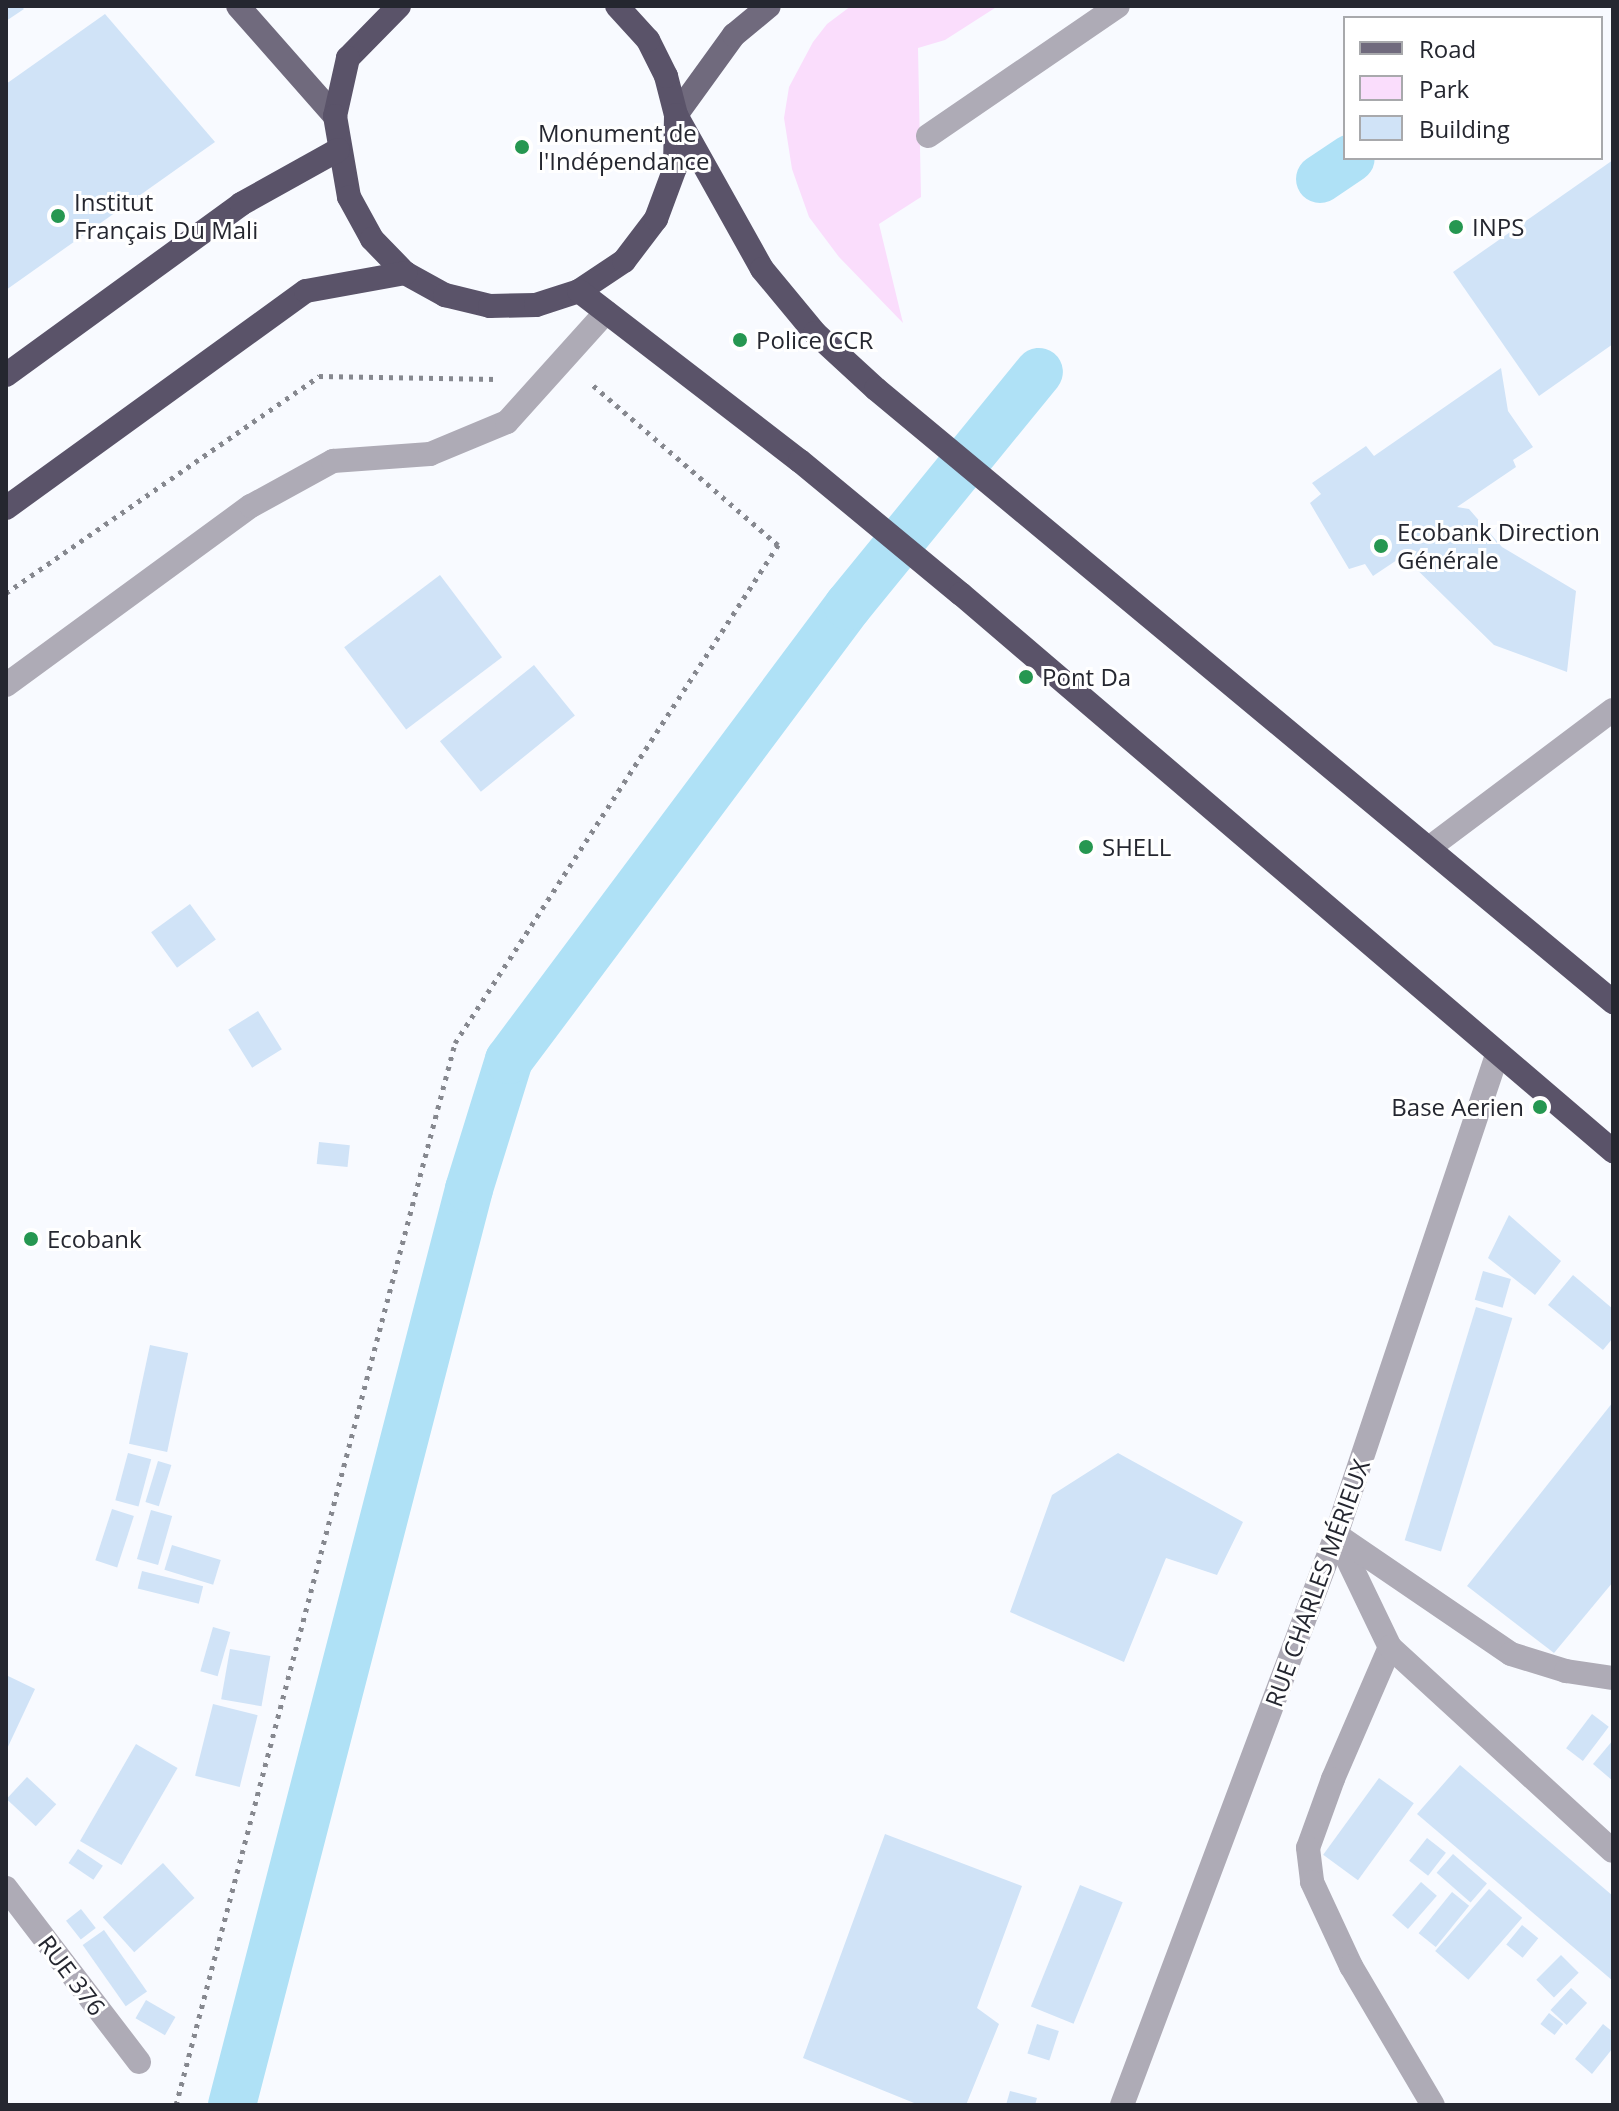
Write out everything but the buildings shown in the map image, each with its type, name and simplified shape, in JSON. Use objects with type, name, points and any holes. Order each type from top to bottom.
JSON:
[{"type":"highway","points":[[399,6],[348,58],[335,116],[338,150],[349,197],[372,239],[405,273],[445,295],[490,306],[536,305],[579,291],[624,261],[656,219],[675,168],[676,115]]},
{"type":"highway","points":[[617,6],[648,40],[666,76],[676,115],[762,269],[815,333],[876,389],[1613,1002]]},
{"type":"highway","points":[[6,375],[241,204],[338,150]]},
{"type":"highway","points":[[6,508],[306,291],[405,273]]},
{"type":"highway","points":[[579,291],[800,461],[961,594],[1613,1151]]},
{"type":"main road","points":[[238,6],[335,116]]},
{"type":"main road","points":[[676,115],[734,35],[769,6]]},
{"type":"street","points":[[928,136],[1118,6]]},
{"type":"street","points":[[6,685],[251,506],[333,461],[430,454],[507,422],[606,312]]},
{"type":"street","points":[[1429,848],[1613,710]]},
{"type":"street","name":"RUE CHARLES MÉRIEUX","points":[[1122,2105],[1336,1535],[1497,1055]]},
{"type":"street","points":[[1336,1535],[1390,1647],[1613,1851]]},
{"type":"street","points":[[1336,1535],[1511,1654],[1566,1671],[1613,1678]]},
{"type":"street","points":[[1390,1647],[1333,1779],[1308,1848],[1312,1882],[1351,1966],[1433,2105]]},
{"type":"street","name":"RUE 376","points":[[6,1888],[139,2062]]},
{"type":"path","points":[[6,593],[319,376],[585,380],[778,545],[455,1043],[176,2105]]},
{"type":"green space","points":[[851,6],[998,6],[945,40],[918,48],[921,197],[879,224],[903,323],[839,257],[809,217],[792,169],[784,118],[789,87],[813,42],[827,24]]},
{"type":"waterway","points":[[1320,179],[1348,160]]},
{"type":"waterway","points":[[232,2105],[469,1189],[509,1060],[848,606],[1039,372]]},
{"type":"place","name":"Monument de l'Indépendance","points":[[522,147]]},
{"type":"place","name":"Institut Français Du Mali","points":[[58,216]]},
{"type":"place","name":"INPS","points":[[1456,227]]},
{"type":"place","name":"Police CCR","points":[[740,340]]},
{"type":"place","name":"Ecobank Direction Générale","points":[[1381,546]]},
{"type":"place","name":"Pont Da","points":[[1026,677]]},
{"type":"place","name":"SHELL","points":[[1086,847]]},
{"type":"place","name":"Base Aerien","points":[[1540,1107]]},
{"type":"place","name":"Ecobank","points":[[31,1239]]}]
